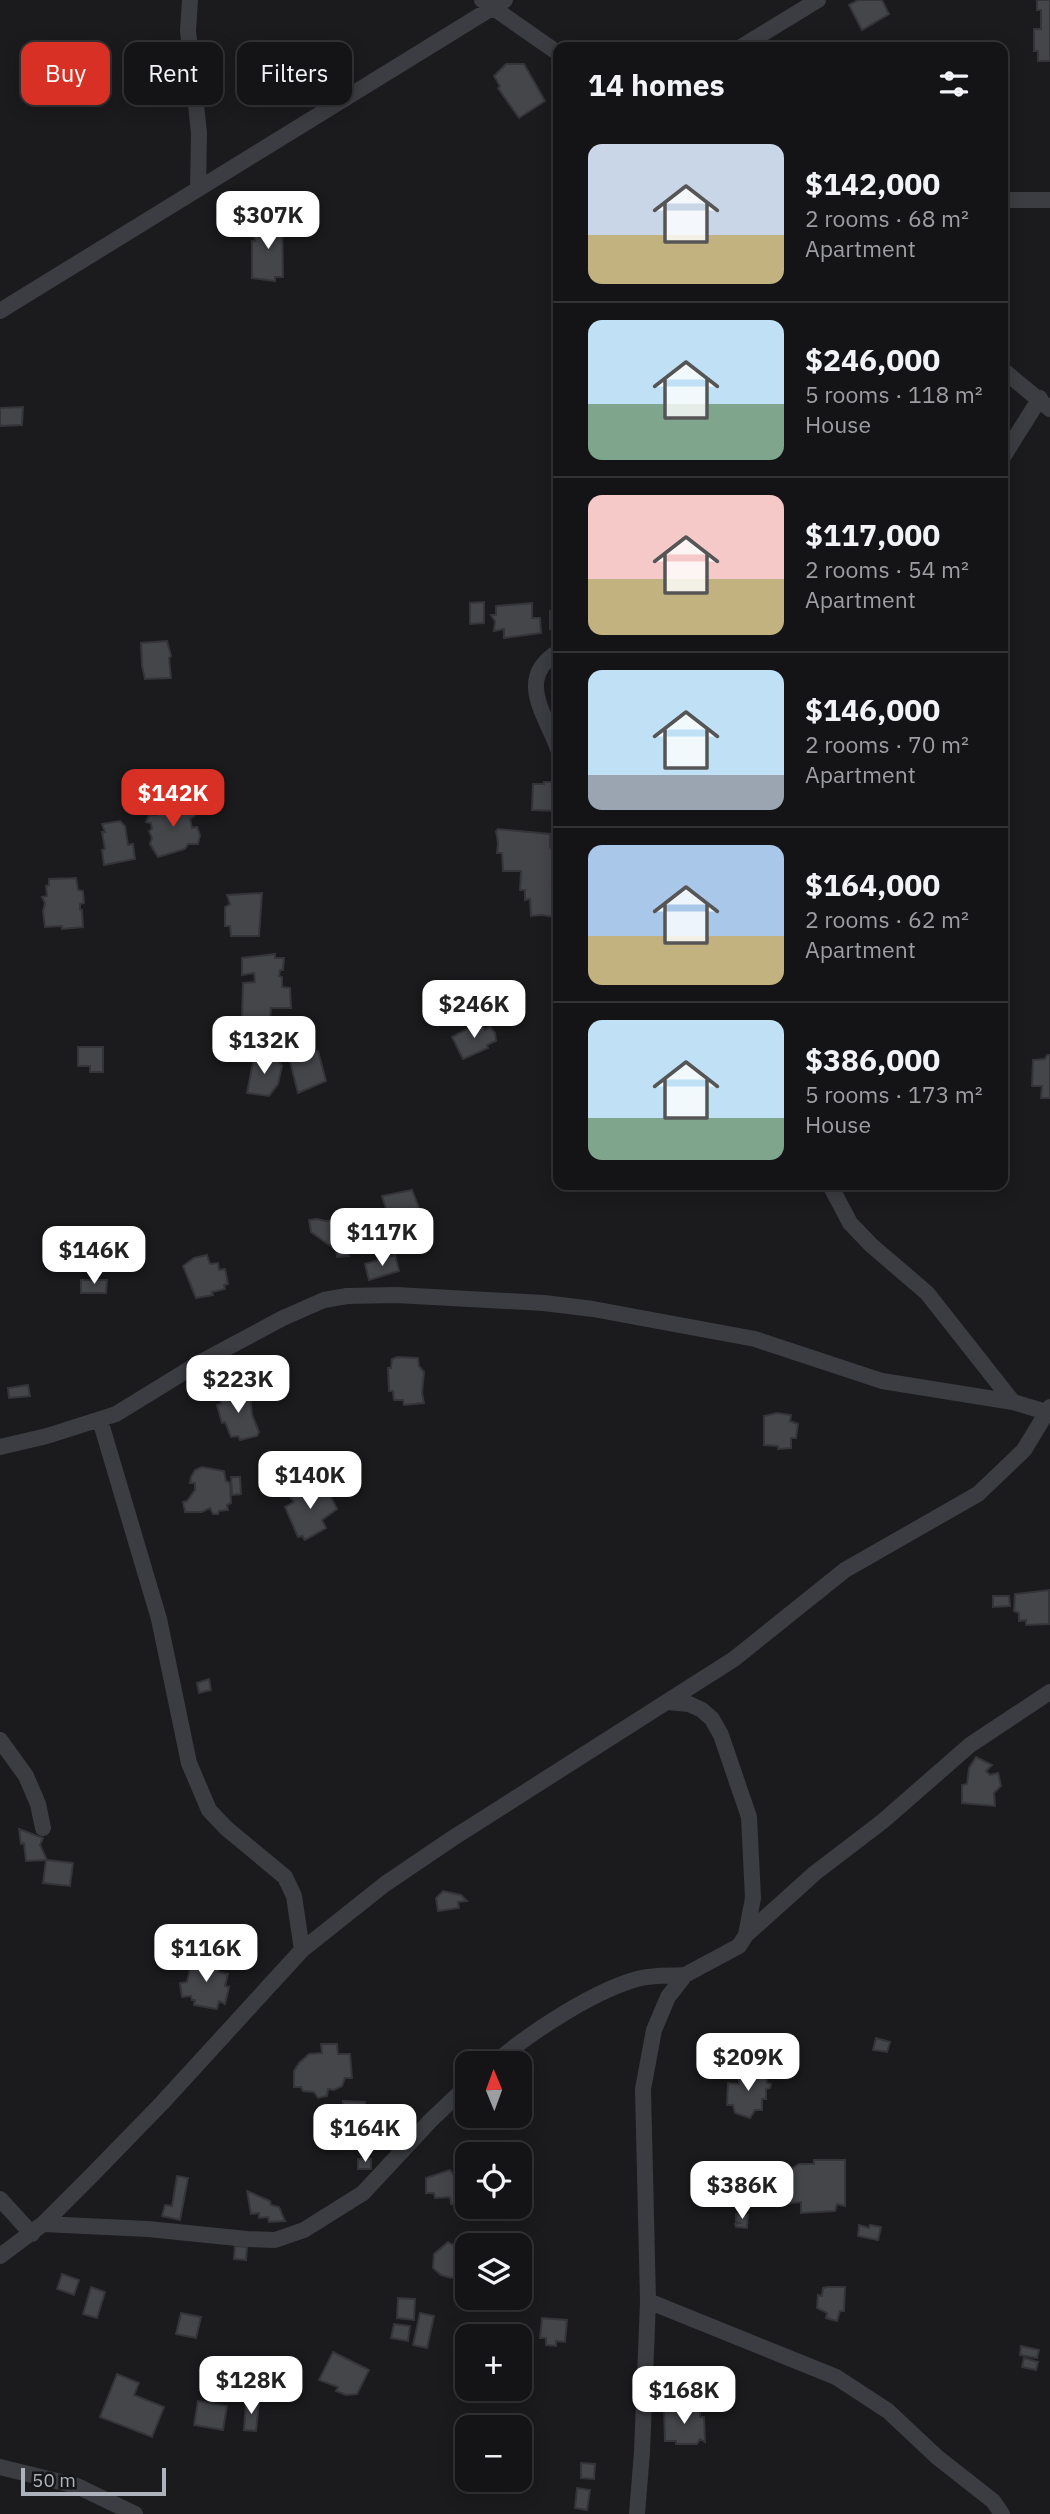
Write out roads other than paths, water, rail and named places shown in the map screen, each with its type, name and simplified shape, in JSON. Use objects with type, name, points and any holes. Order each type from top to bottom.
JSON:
[{"type":"street","points":[[190,0],[188,31],[199,133],[198,188]]},
{"type":"street","points":[[749,42],[818,0]]},
{"type":"street","points":[[0,311],[493,2],[553,50]]},
{"type":"street","points":[[1008,200],[1050,200]]},
{"type":"street","points":[[1008,374],[1045,403],[1008,451]]},
{"type":"street","points":[[553,655],[537,674],[534,690],[553,737]]},
{"type":"street","points":[[833,1190],[850,1223],[871,1245],[927,1293],[1013,1402]]},
{"type":"street","points":[[0,1447],[100,1420],[126,1409],[199,1363],[303,1308],[324,1300],[372,1295],[544,1303],[593,1309],[755,1339],[882,1381],[1013,1402],[1049,1411],[1024,1450],[978,1494],[845,1570],[734,1659],[419,1861],[303,1950],[162,2103],[38,2229],[0,2256]]},
{"type":"street","points":[[100,1420],[159,1619],[189,1763],[209,1810],[226,1828],[285,1877],[294,1896],[303,1950]]},
{"type":"street","points":[[508,2051],[594,1997],[641,1978],[685,1975],[733,1950],[815,1873],[883,1821],[970,1745],[1050,1692]]},
{"type":"street","points":[[668,1702],[690,1704],[712,1719],[721,1735],[739,1787],[749,1817],[752,1854],[753,1898],[746,1935]]},
{"type":"street","points":[[0,1740],[26,1776],[38,1804],[43,1828]]},
{"type":"street","points":[[637,2514],[648,2301],[643,2089],[654,2030],[668,1997],[685,1975]]},
{"type":"street","points":[[0,2199],[38,2229],[148,2229],[275,2240],[304,2230],[363,2193],[455,2097]]},
{"type":"street","points":[[648,2301],[836,2378],[888,2411],[937,2457],[993,2501],[1002,2514]]},
{"type":"street","points":[[0,2467],[77,2486],[135,2514]]}]
